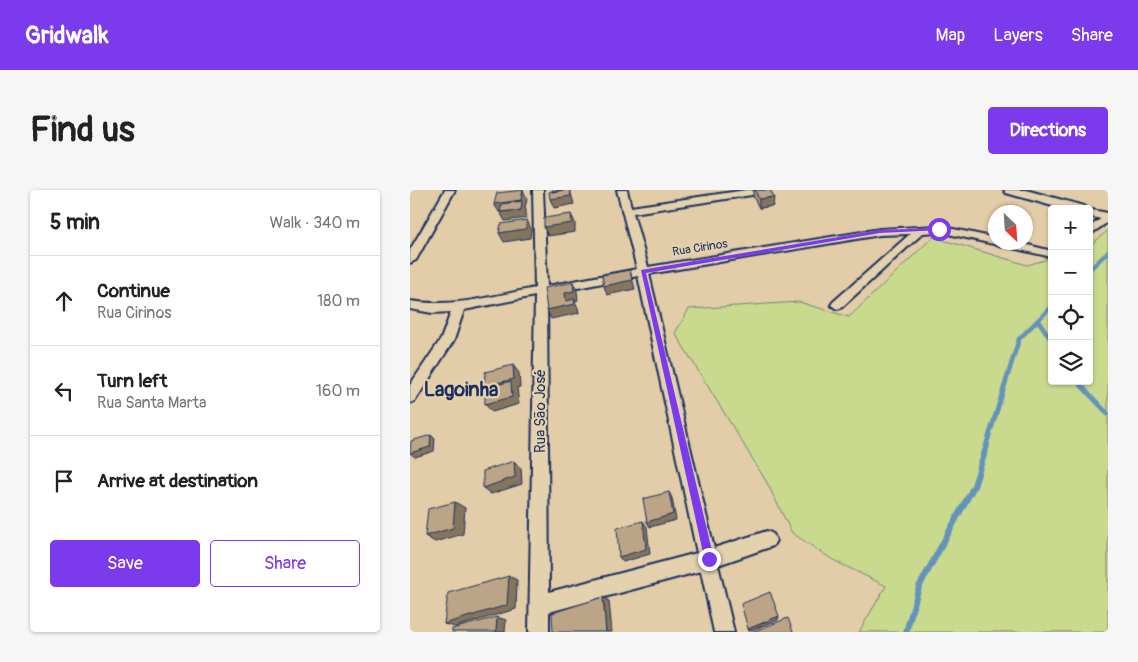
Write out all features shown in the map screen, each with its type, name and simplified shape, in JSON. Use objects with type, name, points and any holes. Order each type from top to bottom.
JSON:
[{"type":"street","points":[[410,260],[450,190]]},
{"type":"street","name":"Rua São José","points":[[538,190],[541,292],[539,632]]},
{"type":"street","points":[[622,190],[643,271],[724,632]]},
{"type":"street","points":[[628,211],[765,190]]},
{"type":"street","points":[[1011,190],[1065,205]]},
{"type":"street","points":[[1093,226],[1102,213]]},
{"type":"street","points":[[837,305],[921,229]]},
{"type":"street","name":"Rua Cirinos","points":[[410,305],[432,309],[459,307],[643,271],[880,232],[939,229],[988,239]]},
{"type":"street","points":[[1033,250],[1048,253]]},
{"type":"street","points":[[410,397],[447,340],[459,307]]},
{"type":"street","points":[[540,605],[709,559],[768,540]]},
{"type":"green space","points":[[1108,230],[1108,632],[859,632],[886,586],[833,560],[792,533],[766,481],[675,333],[689,309],[799,302],[849,317],[933,237],[1027,265],[1048,259],[1048,385],[1093,385],[1093,243]]},
{"type":"building","points":[[523,190],[521,200],[494,204],[497,193]]},
{"type":"building","points":[[570,190],[571,196],[550,199],[549,192]]},
{"type":"building","points":[[755,190],[770,190],[774,197],[759,199]]},
{"type":"building","points":[[522,201],[521,210],[500,212],[502,204]]},
{"type":"building","points":[[571,214],[572,223],[544,227],[544,218]]},
{"type":"building","points":[[527,220],[526,229],[499,233],[501,224]]},
{"type":"building","points":[[630,270],[632,280],[604,286],[602,275]]},
{"type":"building","points":[[573,282],[574,291],[565,293],[566,301],[574,299],[575,304],[547,310],[544,288]]},
{"type":"building","points":[[513,365],[514,379],[484,386],[485,372]]},
{"type":"building","points":[[511,381],[512,397],[485,404],[485,388]]},
{"type":"building","points":[[431,435],[430,447],[410,453],[411,441]]},
{"type":"building","points":[[514,461],[515,477],[483,488],[483,471]]},
{"type":"building","points":[[669,492],[673,514],[647,522],[643,499]]},
{"type":"building","points":[[455,502],[453,528],[425,536],[428,509]]},
{"type":"building","points":[[643,521],[646,549],[619,557],[617,528]]},
{"type":"building","points":[[509,576],[507,605],[444,624],[448,593]]},
{"type":"building","points":[[770,592],[779,616],[748,629],[741,604]]},
{"type":"building","points":[[603,597],[606,632],[553,632],[552,613]]},
{"type":"building","points":[[497,617],[496,632],[452,632],[452,629]]},
{"type":"building","points":[[788,618],[793,632],[752,632]]},
{"type":"waterway","points":[[1093,266],[1108,252]]},
{"type":"waterway","points":[[1038,320],[1048,310]]},
{"type":"waterway","points":[[986,446],[1019,339],[1038,320]]},
{"type":"waterway","points":[[1038,320],[1051,340]]},
{"type":"waterway","points":[[1081,385],[1108,414]]},
{"type":"waterway","points":[[906,632],[919,587],[974,486],[987,445]]},
{"type":"district","name":"Lagoinha","points":[[461,389]]},
{"type":"route","points":[[709,559],[643,271],[880,232],[939,229]]}]
